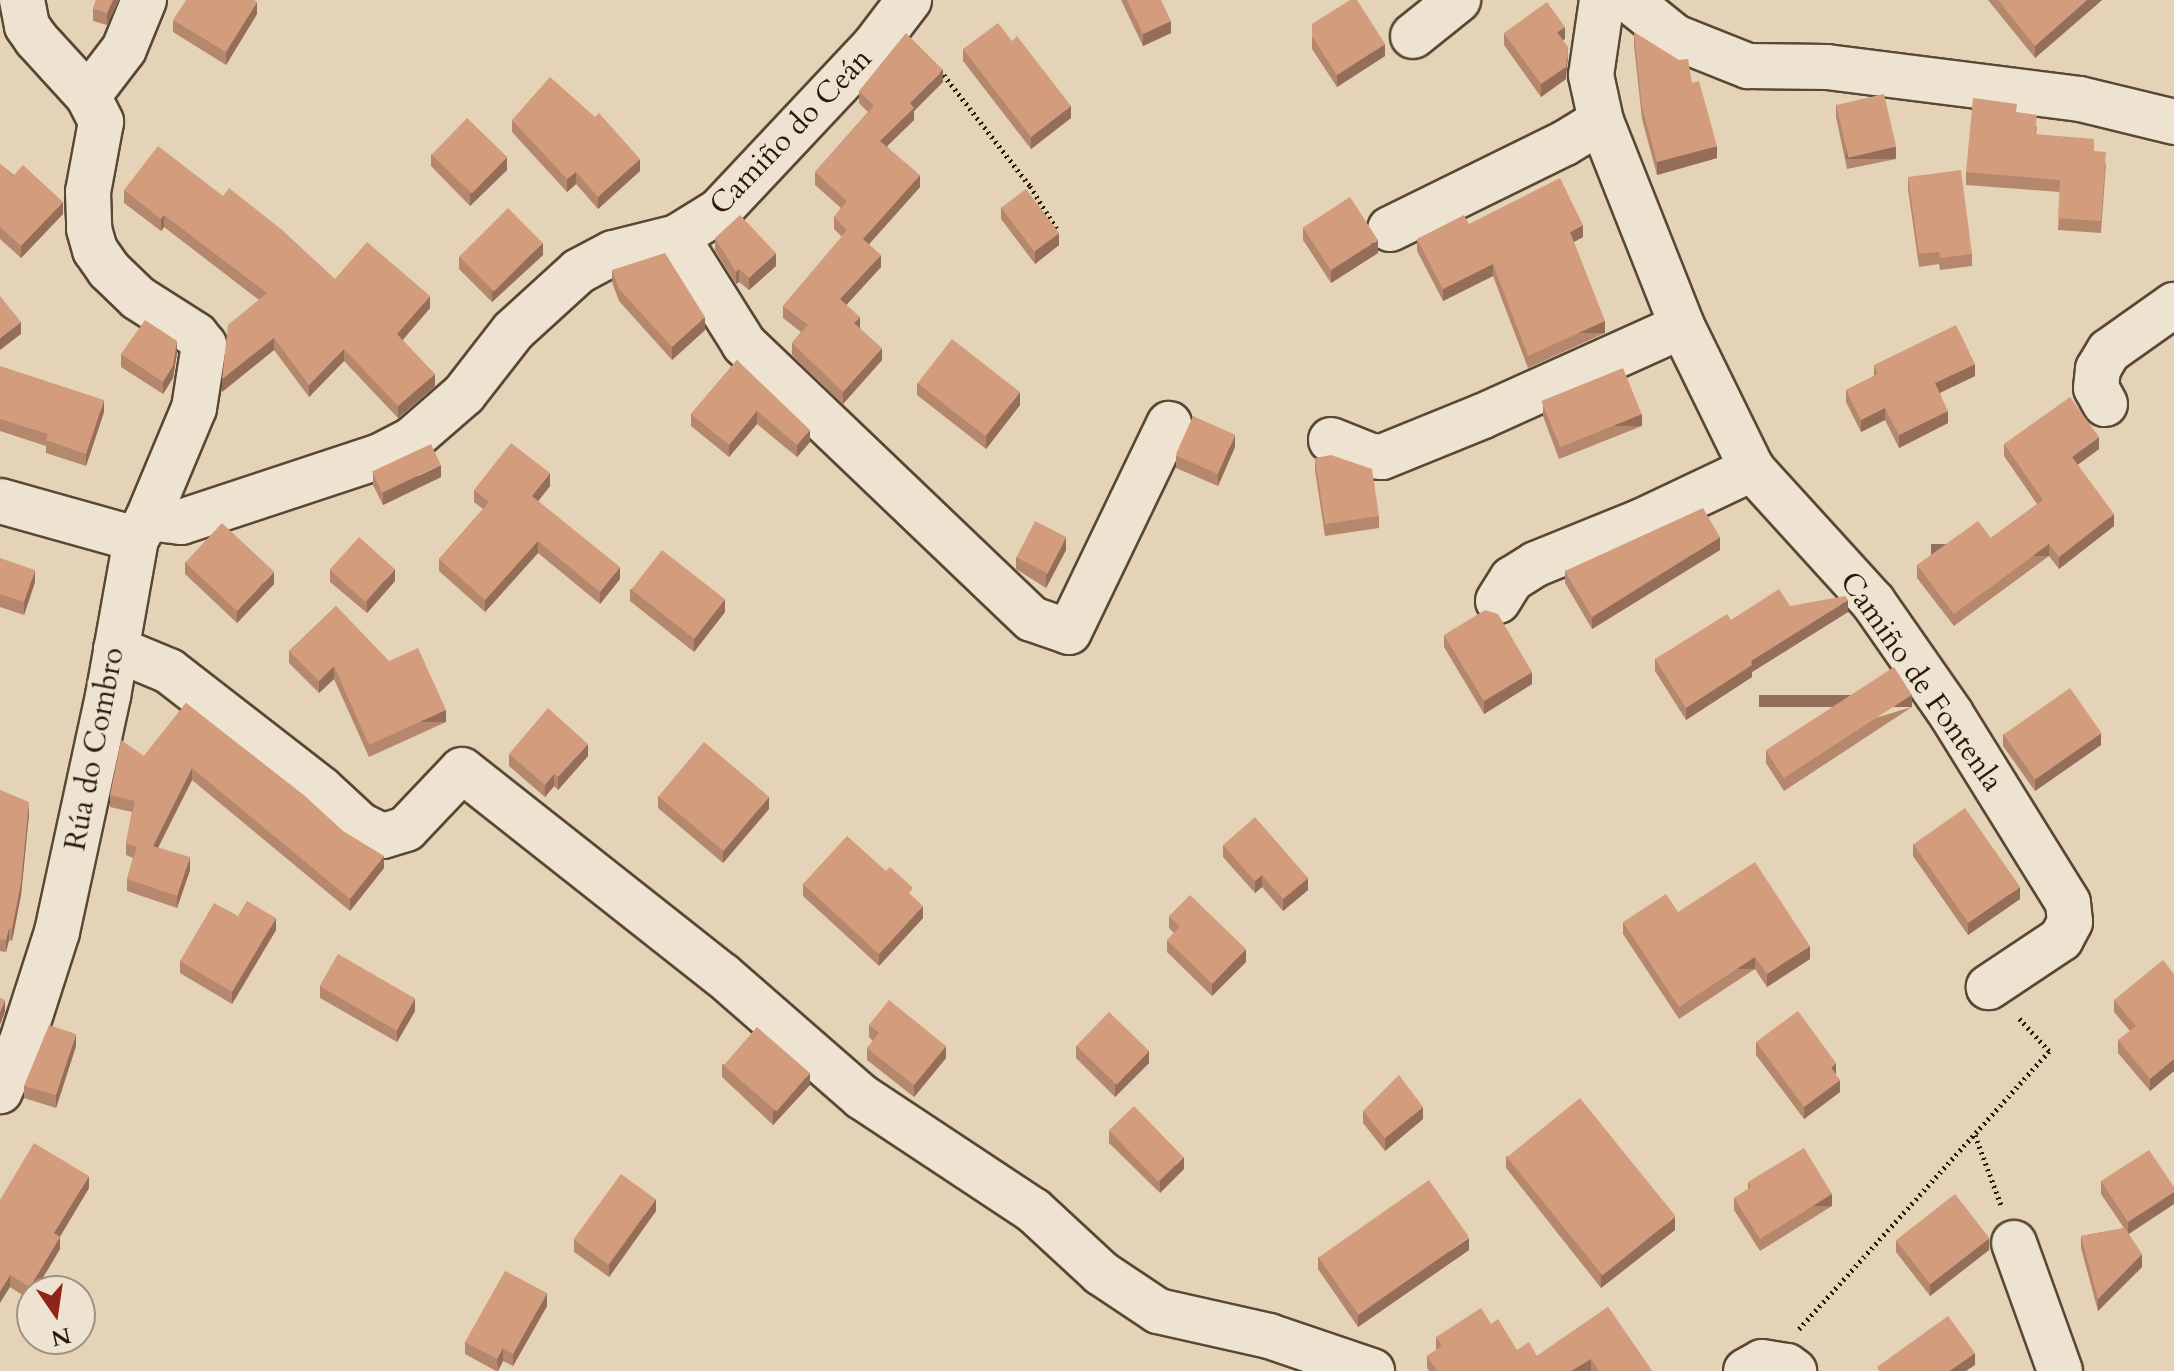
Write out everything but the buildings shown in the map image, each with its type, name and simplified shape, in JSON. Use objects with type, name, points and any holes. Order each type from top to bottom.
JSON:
[{"type":"street","points":[[22,0],[27,26],[88,96],[124,49],[144,0]]},
{"type":"street","name":"Camiño do Ceán","points":[[142,528],[181,522],[378,457],[410,441],[464,394],[513,331],[579,271],[613,253],[677,237],[719,211],[874,46],[909,0]]},
{"type":"street","points":[[1413,36],[1458,0]]},
{"type":"street","name":"Camiño de Fontenla","points":[[1602,0],[1591,75],[1601,121],[1682,326],[1752,469],[1873,602],[1951,714],[2068,903],[2070,922],[2061,939],[1989,987]]},
{"type":"street","points":[[1629,0],[1675,37],[1748,66],[1827,67],[2080,99],[2174,122]]},
{"type":"street","name":"Rúa do Combro","points":[[0,1091],[22,1041],[57,932],[142,528],[194,408],[204,345],[196,335],[138,298],[109,270],[95,250],[89,229],[88,192],[101,122],[88,96]]},
{"type":"street","points":[[1390,229],[1565,143],[1601,121]]},
{"type":"street","points":[[677,237],[744,344],[1032,619],[1069,632],[1169,424]]},
{"type":"street","points":[[2105,404],[2096,388],[2098,369],[2109,351],[2174,305]]},
{"type":"street","points":[[1331,440],[1371,456],[1382,457],[1483,416],[1682,326]]},
{"type":"street","points":[[1498,601],[1512,579],[1536,564],[1642,521],[1752,469]]},
{"type":"street","points":[[0,501],[142,528]]},
{"type":"street","points":[[116,649],[169,671],[321,789],[360,825],[383,836],[406,829],[462,770],[722,975],[862,1097],[1033,1210],[1101,1273],[1158,1311],[1269,1336],[1372,1371]]},
{"type":"street","points":[[2014,1243],[2060,1371]]},
{"type":"path","points":[[935,64],[1030,186],[1058,231]]},
{"type":"path","points":[[1772,1367],[1787,1341],[2049,1051],[1989,987]]},
{"type":"path","points":[[1975,1135],[2014,1243]]}]
